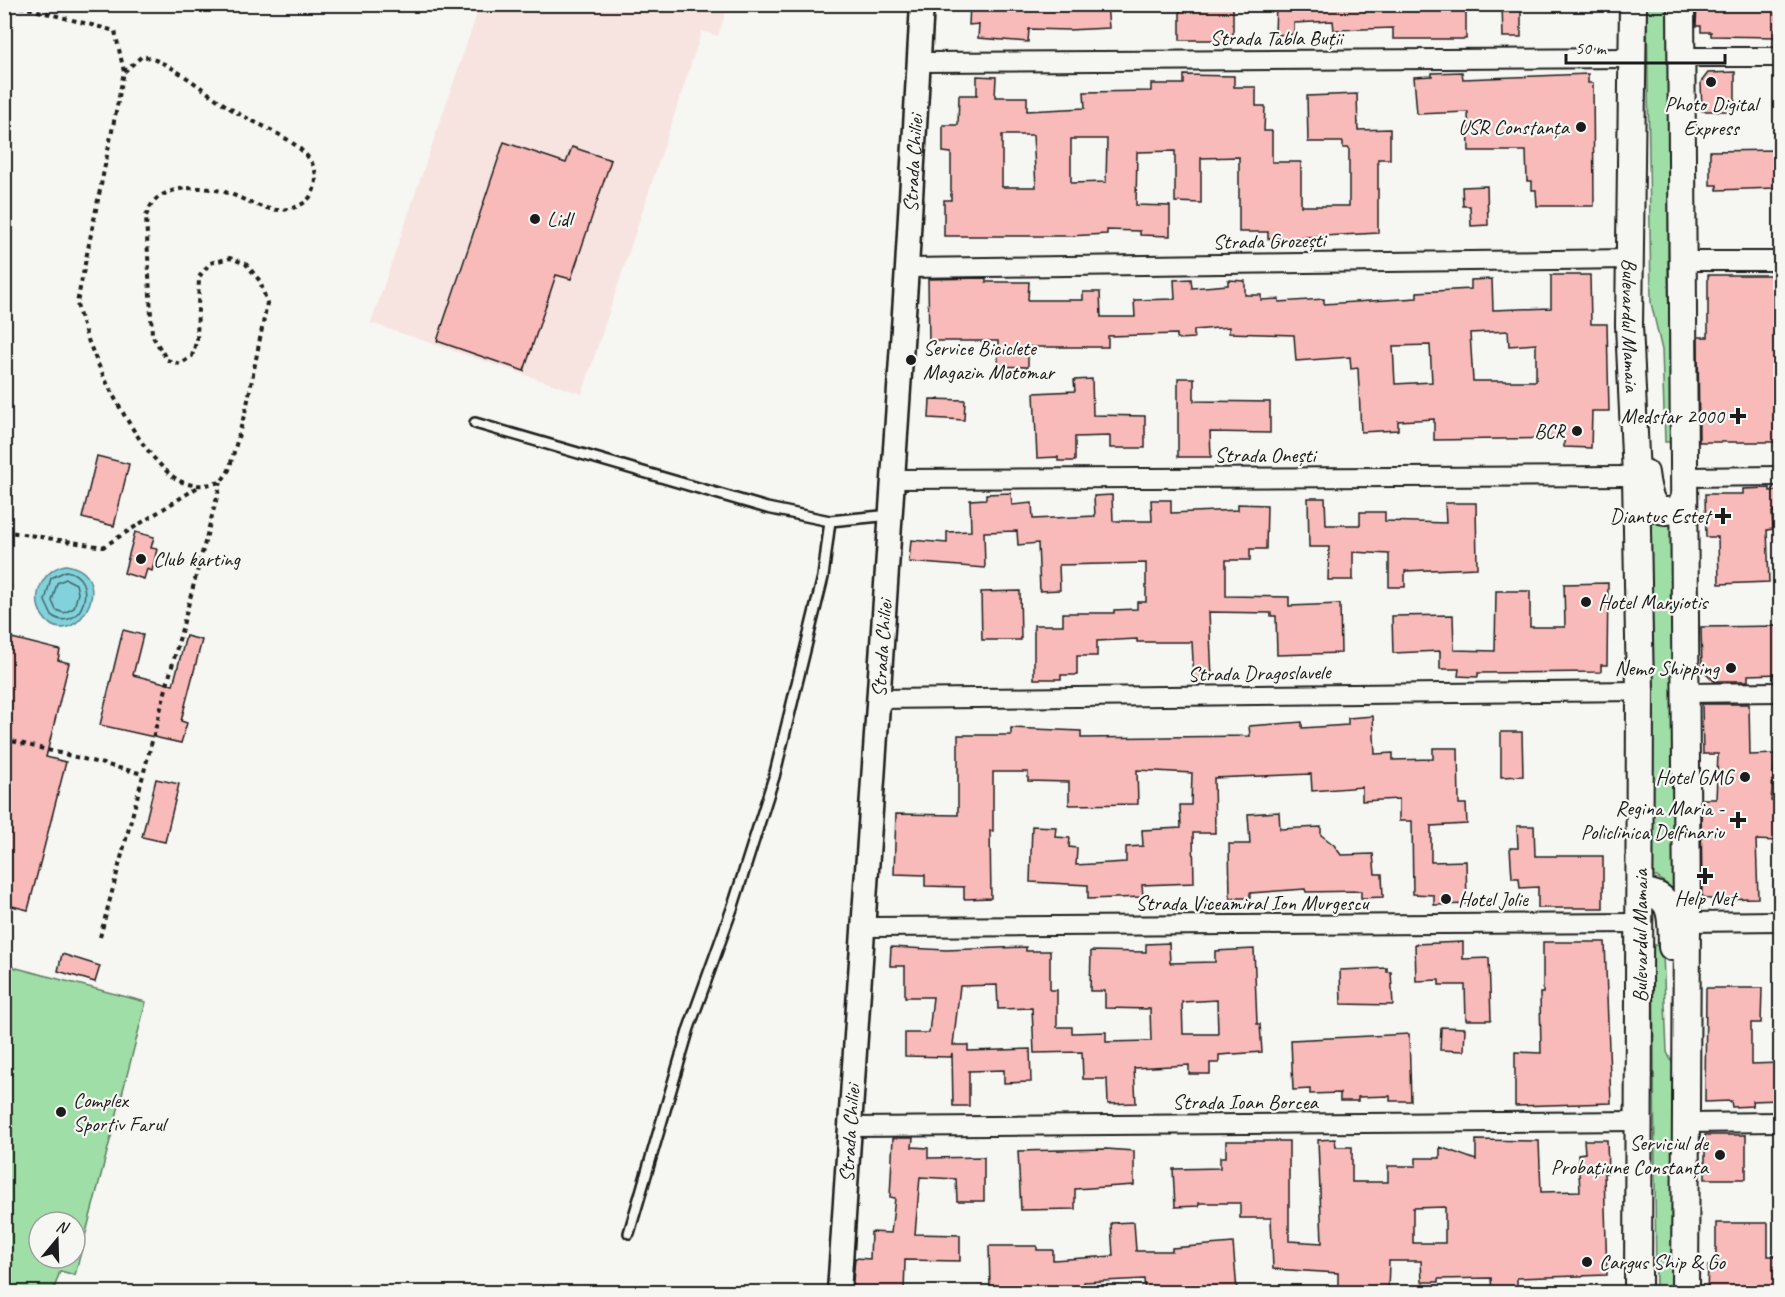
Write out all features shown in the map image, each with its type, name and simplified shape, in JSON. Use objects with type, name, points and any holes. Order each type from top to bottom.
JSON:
[{"type":"main road","name":"Bulevardul Mamaia","points":[[1633,4],[1629,325],[1636,476],[1640,692],[1638,1293]]},
{"type":"main road","points":[[1681,4],[1687,922],[1685,1293]]},
{"type":"main road","points":[[1629,325],[1636,345],[1642,385],[1644,470],[1648,500],[1657,508],[1665,510],[1675,510],[1684,506]]},
{"type":"main road","points":[[1641,892],[1655,892],[1663,898],[1670,914],[1676,1024],[1681,1052],[1687,1068]]},
{"type":"street","name":"Strada Chiliei","points":[[839,1293],[907,268],[922,4]]},
{"type":"street","points":[[1681,57],[1780,57]]},
{"type":"street","name":"Strada Tabla Buții","points":[[920,62],[1632,58]]},
{"type":"street","name":"Strada Grozești","points":[[907,268],[1630,259]]},
{"type":"street","points":[[1683,261],[1780,261]]},
{"type":"street","name":"Strada Onești","points":[[893,479],[1636,476]]},
{"type":"street","points":[[1684,477],[1780,476]]},
{"type":"street","name":"Strada Dragoslavele","points":[[879,699],[1640,692]]},
{"type":"street","points":[[1685,693],[1780,692]]},
{"type":"street","points":[[1687,922],[1780,921]]},
{"type":"street","name":"Strada Viceamiral Ion Murgescu","points":[[863,927],[1640,923]]},
{"type":"street","name":"Strada Ioan Borcea","points":[[850,1127],[1639,1121]]},
{"type":"street","points":[[1687,1123],[1780,1122]]},
{"type":"lane","points":[[475,423],[767,508],[830,521],[891,515]]},
{"type":"lane","points":[[629,1233],[689,1028],[733,906],[774,777],[823,577],[830,521]]},
{"type":"path","points":[[11,4],[115,31],[124,72],[76,303],[81,324],[106,381],[141,440],[163,469],[181,482],[198,486],[221,482]]},
{"type":"path","points":[[100,937],[221,482],[230,470],[247,405],[267,303],[260,281],[246,264],[230,258],[210,263],[199,277],[197,339],[192,356],[180,364],[167,360],[152,334],[146,216],[154,200],[173,191],[194,187],[224,192],[255,206],[280,210],[300,206],[310,197],[317,182],[315,166],[303,150],[219,104],[168,65],[142,56],[124,72]]},
{"type":"path","points":[[4,531],[104,548],[198,486]]},
{"type":"path","points":[[4,740],[143,774]]},
{"type":"shaded area","points":[[480,5],[728,5],[718,36],[702,31],[582,394],[371,323]]},
{"type":"green space","points":[[1647,5],[1670,5],[1668,261],[1671,442],[1665,442],[1662,350],[1651,303]]},
{"type":"green space","points":[[1649,512],[1672,519],[1676,891],[1657,877],[1653,877]]},
{"type":"green space","points":[[1653,944],[1658,946],[1663,954],[1667,1052],[1676,1071],[1675,1292],[1656,1292]]},
{"type":"green space","name":"Complex Sportiv Farul","points":[[5,965],[146,1002],[87,1229],[87,1210],[27,1210],[27,1270],[76,1270],[75,1275],[60,1271],[53,1292],[5,1292]]},
{"type":"water","points":[[66,565],[83,572],[91,583],[91,597],[86,611],[77,622],[66,628],[53,626],[42,615],[38,599],[46,577],[58,567]]},
{"type":"building","points":[[970,4],[1107,4],[1109,28],[1029,29],[1028,42],[978,38],[979,24],[969,25]]},
{"type":"building","points":[[1180,4],[1233,4],[1233,40],[1180,40]]},
{"type":"building","points":[[1276,4],[1466,4],[1466,39],[1393,39],[1393,28],[1334,30],[1333,21],[1294,23],[1294,34],[1275,35]]},
{"type":"building","points":[[1502,4],[1521,4],[1521,37],[1503,37]]},
{"type":"building","points":[[1697,4],[1780,4],[1780,30],[1775,30],[1776,37],[1711,36],[1711,32],[1701,32],[1701,26],[1696,26]]},
{"type":"building","points":[[1462,72],[1463,79],[1588,74],[1588,83],[1593,83],[1594,206],[1537,206],[1536,190],[1532,190],[1532,181],[1527,181],[1526,151],[1469,151],[1468,112],[1417,114],[1414,77],[1432,76],[1432,73]]},
{"type":"building","points":[[1735,72],[1735,111],[1702,111],[1701,82],[1708,73]]},
{"type":"building","points":[[1184,75],[1234,76],[1234,87],[1256,87],[1256,106],[1265,106],[1264,131],[1272,131],[1272,162],[1301,162],[1301,206],[1349,206],[1349,148],[1343,148],[1343,142],[1308,142],[1307,96],[1357,94],[1358,130],[1390,129],[1390,159],[1378,159],[1378,233],[1268,239],[1268,232],[1239,232],[1239,157],[1201,158],[1201,203],[1175,202],[1175,151],[1137,152],[1136,205],[1170,206],[1170,236],[1140,235],[1140,231],[1107,230],[1107,234],[1068,236],[944,236],[944,200],[951,200],[951,153],[943,152],[943,125],[958,125],[959,95],[977,95],[977,76],[996,77],[995,97],[1027,97],[1027,111],[1085,108],[1084,92],[1151,91],[1151,84],[1184,84]],"holes":[[[1002,135],[1033,135],[1036,187],[1002,187]],[[1071,139],[1107,139],[1106,182],[1071,183]]]},
{"type":"building","name":"Lidl","points":[[504,142],[566,163],[572,147],[611,160],[571,279],[556,275],[524,371],[437,341]]},
{"type":"building","points":[[1779,150],[1779,183],[1775,183],[1775,188],[1717,190],[1717,185],[1710,185],[1710,151]]},
{"type":"building","points":[[1487,186],[1488,225],[1471,226],[1470,206],[1463,206],[1462,187]]},
{"type":"building","points":[[1551,275],[1590,275],[1591,324],[1607,324],[1609,411],[1592,411],[1591,448],[1564,447],[1564,438],[1434,440],[1434,419],[1398,421],[1398,430],[1361,432],[1358,368],[1351,369],[1350,357],[1296,361],[1294,335],[1229,333],[1229,327],[1194,330],[1194,338],[1177,339],[1177,334],[1108,336],[1108,347],[1028,347],[1028,367],[998,366],[998,341],[929,341],[928,279],[986,278],[986,282],[1029,282],[1028,300],[1083,300],[1083,292],[1100,292],[1101,317],[1135,317],[1134,300],[1175,299],[1174,280],[1191,279],[1192,288],[1228,285],[1228,280],[1245,281],[1245,295],[1261,295],[1261,300],[1279,299],[1279,302],[1324,299],[1324,304],[1417,298],[1417,292],[1471,289],[1471,280],[1492,279],[1493,310],[1551,308]],"holes":[[[1508,331],[1509,346],[1536,344],[1536,381],[1473,381],[1470,333]],[[1430,345],[1432,382],[1395,384],[1393,346]]]},
{"type":"building","points":[[1708,275],[1780,275],[1780,442],[1699,442],[1698,337],[1708,337]]},
{"type":"building","points":[[1178,378],[1194,378],[1194,401],[1270,402],[1270,433],[1210,432],[1211,457],[1178,457]]},
{"type":"building","points":[[1092,379],[1093,415],[1145,416],[1145,448],[1110,448],[1110,436],[1075,437],[1075,461],[1058,461],[1058,457],[1037,458],[1034,393],[1075,391],[1074,380]]},
{"type":"building","points":[[930,399],[965,400],[964,420],[929,418]]},
{"type":"building","points":[[97,456],[129,464],[114,526],[82,518]]},
{"type":"building","points":[[1770,488],[1770,491],[1780,490],[1780,511],[1772,512],[1773,529],[1767,530],[1769,582],[1719,584],[1718,537],[1706,537],[1705,494],[1743,494],[1743,489]]},
{"type":"building","points":[[1011,493],[1012,505],[1032,503],[1033,519],[1095,516],[1094,496],[1112,495],[1113,521],[1152,521],[1151,500],[1171,500],[1171,513],[1238,510],[1238,504],[1267,505],[1266,549],[1250,549],[1250,560],[1226,560],[1226,596],[1289,597],[1289,606],[1340,604],[1341,653],[1277,655],[1276,616],[1271,616],[1271,613],[1209,612],[1212,678],[1194,679],[1192,642],[1137,642],[1137,639],[1097,641],[1097,656],[1077,656],[1077,675],[1061,675],[1061,679],[1034,679],[1034,625],[1063,625],[1063,613],[1114,613],[1114,610],[1137,609],[1137,602],[1146,602],[1146,563],[1059,565],[1060,590],[1040,591],[1038,543],[1018,545],[1017,531],[984,532],[985,568],[909,562],[911,540],[947,543],[947,532],[971,531],[970,500],[986,499],[986,494]]},
{"type":"building","points":[[1308,498],[1325,498],[1326,525],[1360,525],[1360,512],[1385,512],[1385,521],[1446,523],[1445,503],[1476,503],[1477,568],[1405,571],[1405,587],[1389,587],[1389,554],[1353,552],[1353,580],[1328,580],[1329,547],[1309,547]]},
{"type":"building","name":"Club karting","points":[[135,532],[154,537],[151,548],[157,549],[152,571],[147,569],[144,579],[124,573]]},
{"type":"building","points":[[1608,583],[1607,665],[1601,665],[1601,672],[1478,673],[1478,677],[1458,676],[1459,669],[1440,669],[1440,651],[1393,653],[1392,616],[1453,615],[1454,650],[1495,651],[1496,591],[1530,591],[1530,627],[1565,627],[1564,584]]},
{"type":"building","points":[[1020,591],[1021,640],[982,640],[981,592]]},
{"type":"building","points":[[1780,626],[1780,674],[1748,675],[1748,681],[1714,681],[1702,669],[1701,627]]},
{"type":"building","points":[[123,630],[143,635],[133,675],[173,685],[186,636],[202,640],[181,721],[187,723],[181,743],[100,725]]},
{"type":"building","points":[[4,636],[60,650],[58,660],[69,663],[46,757],[66,762],[28,910],[4,904]]},
{"type":"building","points":[[1702,704],[1749,704],[1750,755],[1775,754],[1771,801],[1778,801],[1777,841],[1756,840],[1758,898],[1709,899],[1702,896],[1701,799],[1716,799],[1718,754],[1703,754]]},
{"type":"building","points":[[1373,716],[1375,754],[1393,753],[1393,760],[1433,759],[1433,748],[1458,748],[1459,804],[1466,804],[1467,824],[1431,826],[1431,862],[1466,861],[1467,904],[1434,905],[1434,895],[1413,894],[1412,821],[1399,821],[1399,799],[1362,801],[1362,787],[1312,791],[1311,774],[1214,778],[1215,833],[1193,833],[1194,883],[1142,885],[1143,897],[1088,899],[1088,885],[1030,882],[1032,826],[1056,827],[1055,837],[1070,838],[1069,847],[1077,848],[1076,865],[1126,862],[1126,847],[1143,846],[1142,830],[1181,828],[1180,805],[1191,805],[1192,773],[1137,770],[1138,804],[1069,805],[1069,782],[1028,781],[1028,772],[993,772],[993,831],[990,831],[991,898],[964,899],[964,887],[925,886],[925,875],[894,874],[896,814],[958,815],[958,735],[1011,735],[1011,728],[1081,731],[1081,738],[1250,736],[1249,726],[1302,722],[1302,728],[1348,725],[1348,718]]},
{"type":"building","points":[[1501,732],[1522,732],[1523,776],[1501,777]]},
{"type":"building","points":[[156,779],[179,784],[165,842],[142,837]]},
{"type":"building","points":[[1279,812],[1280,829],[1321,827],[1321,835],[1334,845],[1341,855],[1373,854],[1375,874],[1382,874],[1383,897],[1361,898],[1361,891],[1306,892],[1305,889],[1250,893],[1250,898],[1230,898],[1229,844],[1250,844],[1248,814]]},
{"type":"building","points":[[1517,826],[1534,826],[1535,856],[1603,856],[1603,908],[1538,908],[1538,887],[1520,888],[1519,878],[1512,878],[1510,848],[1518,848]]},
{"type":"building","points":[[1463,942],[1463,959],[1489,958],[1491,1020],[1466,1020],[1465,985],[1439,985],[1439,980],[1416,981],[1415,944]]},
{"type":"building","points":[[1543,942],[1605,942],[1611,1103],[1515,1106],[1515,1052],[1541,1053],[1540,993],[1543,993]]},
{"type":"building","points":[[1169,943],[1170,963],[1215,962],[1215,951],[1254,949],[1257,1024],[1260,1024],[1262,1052],[1219,1055],[1219,1063],[1210,1063],[1210,1074],[1189,1074],[1189,1065],[1134,1068],[1136,1103],[1108,1104],[1107,1079],[1083,1079],[1082,1052],[1034,1053],[1032,1008],[998,1009],[997,985],[960,986],[953,1045],[968,1045],[968,1051],[1030,1049],[1031,1082],[1004,1083],[1004,1070],[969,1071],[969,1106],[953,1106],[952,1053],[951,1057],[905,1056],[905,1033],[929,1033],[933,997],[905,997],[905,966],[890,966],[891,947],[946,950],[1026,947],[1026,951],[1050,951],[1050,990],[1057,990],[1057,1027],[1072,1027],[1072,1033],[1106,1032],[1106,1042],[1151,1041],[1150,1009],[1105,1008],[1105,991],[1090,991],[1091,951],[1146,952],[1146,944]],"holes":[[[1217,1000],[1218,1034],[1183,1034],[1182,1002]]]},
{"type":"building","points":[[62,954],[100,966],[95,982],[58,971]]},
{"type":"building","points":[[1387,968],[1387,972],[1391,972],[1393,1005],[1341,1004],[1340,970]]},
{"type":"building","points":[[1706,988],[1762,988],[1761,1023],[1751,1023],[1751,1064],[1780,1063],[1780,1100],[1752,1101],[1753,1106],[1732,1107],[1731,1101],[1705,1102]]},
{"type":"building","points":[[1441,1027],[1465,1028],[1464,1051],[1440,1050]]},
{"type":"building","points":[[1409,1034],[1411,1101],[1390,1101],[1390,1096],[1358,1097],[1358,1101],[1340,1101],[1340,1093],[1310,1094],[1310,1089],[1293,1090],[1291,1040]]},
{"type":"building","points":[[1705,1135],[1746,1135],[1746,1179],[1705,1179]]},
{"type":"building","points":[[893,1138],[913,1138],[912,1147],[928,1148],[928,1158],[984,1157],[984,1201],[957,1201],[956,1179],[920,1177],[915,1234],[960,1235],[960,1261],[905,1260],[904,1293],[852,1293],[855,1258],[870,1259],[871,1232],[891,1233],[895,1198],[890,1197]]},
{"type":"building","points":[[1335,1139],[1336,1147],[1352,1147],[1352,1182],[1388,1182],[1388,1166],[1416,1166],[1416,1158],[1440,1158],[1440,1147],[1476,1160],[1476,1140],[1539,1141],[1541,1192],[1580,1191],[1578,1154],[1585,1153],[1584,1140],[1607,1140],[1608,1173],[1604,1173],[1607,1275],[1517,1278],[1517,1293],[1492,1293],[1491,1278],[1438,1279],[1438,1282],[1422,1282],[1421,1261],[1389,1261],[1388,1293],[1338,1293],[1338,1273],[1273,1269],[1271,1218],[1240,1218],[1240,1203],[1199,1203],[1199,1206],[1175,1207],[1173,1169],[1220,1168],[1220,1157],[1226,1157],[1226,1141],[1289,1141],[1289,1241],[1322,1243],[1318,1140]],"holes":[[[1445,1207],[1445,1243],[1413,1243],[1413,1208]]]},
{"type":"building","points":[[1106,1149],[1134,1151],[1134,1185],[1075,1189],[1075,1209],[1021,1210],[1018,1151]]},
{"type":"building","points":[[1134,1222],[1136,1251],[1172,1251],[1172,1248],[1233,1243],[1237,1291],[1145,1292],[1144,1279],[1084,1282],[1085,1293],[1033,1293],[1033,1287],[990,1288],[989,1246],[1037,1246],[1037,1250],[1053,1250],[1053,1260],[1113,1256],[1111,1223]]},
{"type":"building","points":[[1716,1223],[1768,1223],[1768,1256],[1780,1256],[1780,1293],[1707,1293],[1708,1266],[1716,1266]]},
{"type":"place","name":"Photo Digital Express","points":[[1711,82]]},
{"type":"place","name":"USR Constanța","points":[[1581,127]]},
{"type":"place","name":"Lidl","points":[[535,219]]},
{"type":"place","name":"Service Biciclete Magazin Motomar","points":[[911,360]]},
{"type":"place","name":"Medstar 2000","points":[[1738,416]]},
{"type":"place","name":"BCR","points":[[1577,431]]},
{"type":"place","name":"Diantus Estet","points":[[1723,516]]},
{"type":"place","name":"Club karting","points":[[141,559]]},
{"type":"place","name":"Hotel Maryiotis","points":[[1586,602]]},
{"type":"place","name":"Nemo Shipping","points":[[1731,668]]},
{"type":"place","name":"Hotel GMG","points":[[1745,777]]},
{"type":"place","name":"Regina Maria - Policlinica Delfinariu","points":[[1738,820]]},
{"type":"place","name":"Help Net","points":[[1705,876]]},
{"type":"place","name":"Hotel Jolie","points":[[1446,899]]},
{"type":"place","name":"Complex Sportiv Farul","points":[[61,1112]]},
{"type":"place","name":"Serviciul de Probațiune Constanța","points":[[1720,1155]]},
{"type":"place","name":"Cargus Ship & Go","points":[[1587,1262]]}]
